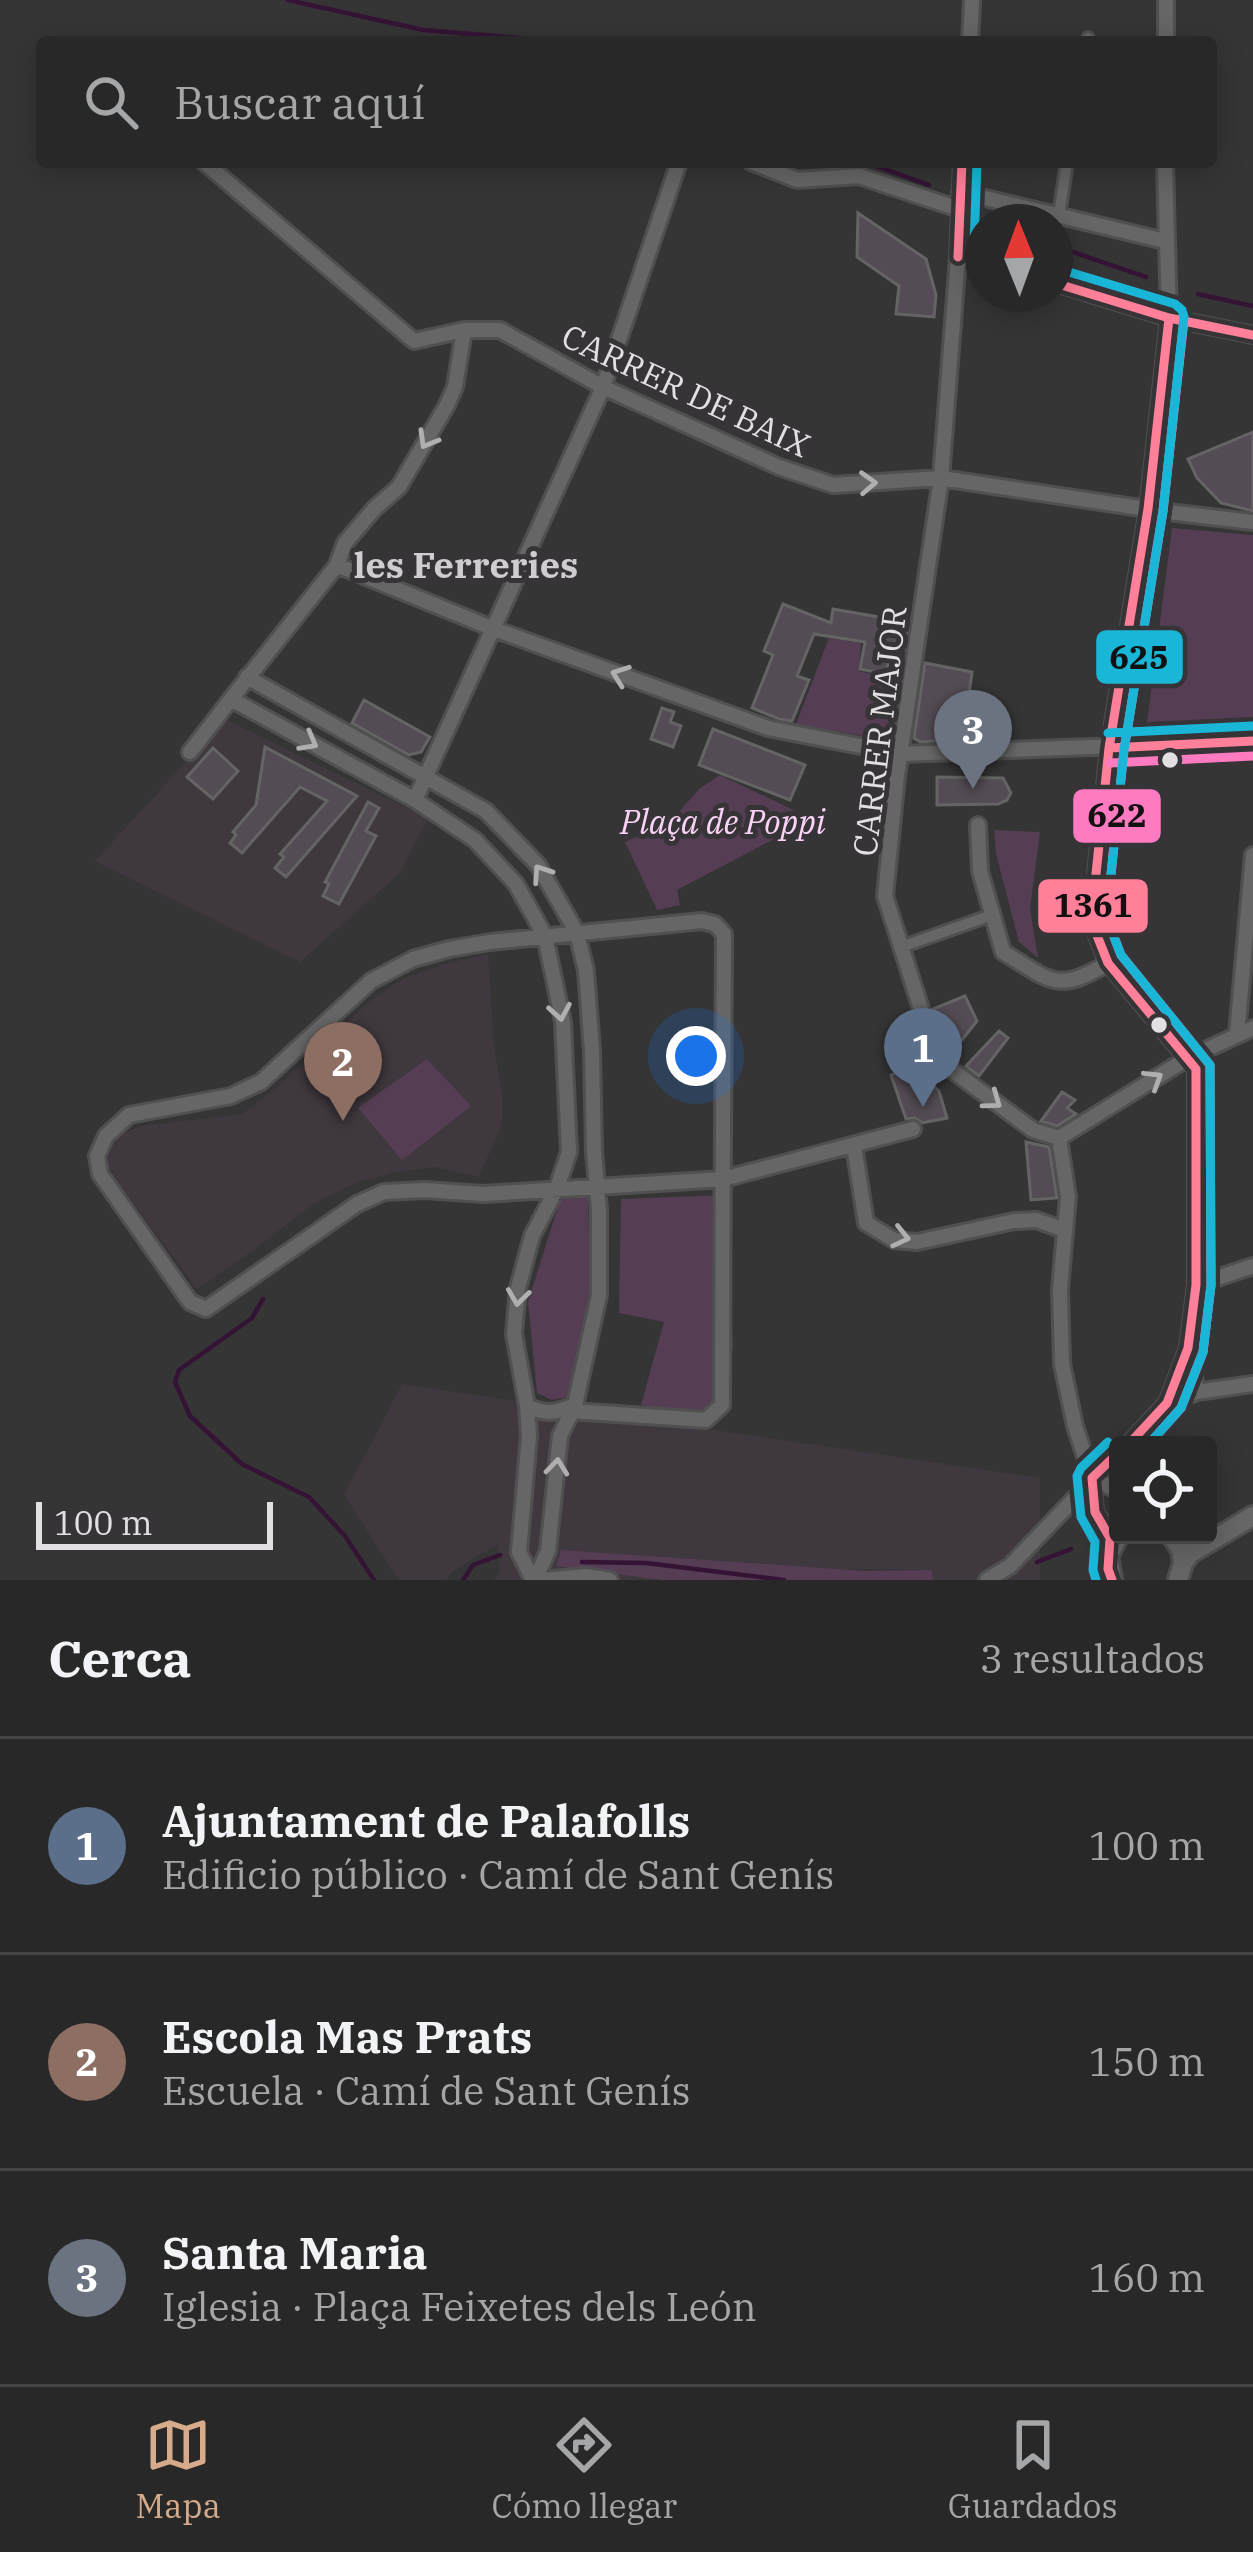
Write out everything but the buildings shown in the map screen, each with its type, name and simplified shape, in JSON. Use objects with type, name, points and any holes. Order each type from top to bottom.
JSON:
[{"type":"main road","points":[[1217,1528],[1253,1514]]},
{"type":"main road","points":[[1180,1571],[1191,1553],[1253,1514]]},
{"type":"main road","points":[[1112,1580],[1108,1569],[1114,1544]]},
{"type":"street","points":[[970,36],[972,0]]},
{"type":"street","points":[[1166,0],[1166,36]]},
{"type":"street","name":"CARRER DE BAIX","points":[[211,168],[414,341],[500,330],[603,387],[779,467],[833,484],[941,478],[1253,522]]},
{"type":"street","points":[[415,800],[603,387],[678,168]]},
{"type":"street","points":[[766,168],[797,180],[859,176],[959,209]]},
{"type":"street","name":"CARRER MAJOR","points":[[962,168],[941,478],[885,896],[937,1059],[1033,1130],[1059,1138]]},
{"type":"street","points":[[1060,204],[1066,168]]},
{"type":"street","points":[[1138,1436],[1167,1403],[1188,1348],[1196,1285],[1196,1069],[1108,963],[1096,933],[1093,903],[1108,748],[1148,509],[1168,318],[1166,168]]},
{"type":"street","points":[[960,192],[1011,204]]},
{"type":"street","points":[[1073,219],[1165,241]]},
{"type":"street","points":[[958,257],[965,258]]},
{"type":"street","points":[[1073,289],[1168,318],[1253,335]]},
{"type":"street","points":[[190,752],[337,565],[345,543],[374,508],[400,487],[455,387],[464,331]]},
{"type":"street","points":[[337,565],[494,629],[768,728],[901,754],[1253,741]]},
{"type":"street","points":[[248,677],[486,811],[538,865],[577,933],[586,971],[592,1051],[598,1295],[573,1408],[560,1436],[548,1551],[536,1580]]},
{"type":"street","points":[[231,699],[415,800],[476,840],[516,884],[545,936],[563,1022],[568,1152],[557,1188],[532,1236],[518,1288],[514,1334],[529,1436],[519,1552],[536,1580]]},
{"type":"street","points":[[978,825],[980,871],[1003,952],[1049,980],[1078,981],[1108,963]]},
{"type":"street","points":[[1237,1034],[1253,855]]},
{"type":"street","points":[[902,947],[992,915]]},
{"type":"street","points":[[527,1406],[542,1413],[573,1408],[706,1420],[722,1405],[723,1179],[724,934],[715,924],[702,921],[545,936],[449,949],[413,959],[371,981],[261,1082],[231,1096],[129,1115],[106,1136],[97,1156],[100,1174],[190,1302],[206,1309],[357,1204],[384,1192],[484,1194],[723,1179],[913,1129]]},
{"type":"street","points":[[1109,1532],[1095,1512],[1092,1478],[1062,1364],[1060,1289],[1068,1197],[1059,1138],[1188,1058],[1253,1028]]},
{"type":"street","points":[[854,1146],[866,1223],[894,1240],[917,1242],[1014,1221],[1036,1220],[1065,1230]]},
{"type":"street","points":[[1196,1285],[1253,1266]]},
{"type":"street","points":[[1188,1348],[1197,1392]]},
{"type":"street","points":[[1167,1403],[1197,1392],[1253,1384]]},
{"type":"street","points":[[986,1580],[1010,1566],[1109,1462]]},
{"type":"street","points":[[1092,1478],[1109,1486]]},
{"type":"street","points":[[1063,1514],[1095,1512]]},
{"type":"street","points":[[536,1580],[574,1576],[610,1580]]},
{"type":"shaded area","points":[[225,719],[428,818],[400,873],[300,962],[95,861]]},
{"type":"shaded area","points":[[488,954],[502,1124],[479,1177],[434,1167],[358,1182],[314,1203],[197,1289],[106,1166],[121,1134],[140,1126],[242,1114],[400,980]]},
{"type":"shaded area","points":[[402,1384],[1040,1478],[1040,1580],[933,1580],[931,1570],[557,1566],[661,1580],[493,1580],[500,1571],[497,1545],[446,1580],[399,1580],[344,1495]]},
{"type":"green space","points":[[1172,528],[1253,535],[1253,721],[1147,724]]},
{"type":"green space","points":[[829,638],[861,643],[859,671],[895,679],[886,740],[796,724]]},
{"type":"green space","name":"Plaça de Poppi","points":[[720,775],[812,819],[677,890],[680,905],[657,910],[625,842],[672,820],[699,789]]},
{"type":"green space","points":[[994,830],[1040,832],[1030,909],[1038,958],[1019,942]]},
{"type":"green space","points":[[427,1059],[471,1106],[402,1160],[358,1108]]},
{"type":"green space","points":[[562,1194],[588,1195],[590,1291],[567,1397],[552,1400],[537,1393],[528,1302]]},
{"type":"green space","points":[[726,1195],[733,1347],[708,1417],[641,1405],[664,1322],[619,1313],[621,1199]]},
{"type":"green space","points":[[561,1550],[866,1571],[932,1570],[933,1580],[661,1580],[556,1566]]},
{"type":"waterway","points":[[288,0],[423,30],[494,36]]},
{"type":"waterway","points":[[882,168],[929,185]]},
{"type":"waterway","points":[[1073,252],[1146,277]]},
{"type":"waterway","points":[[1198,294],[1253,306]]},
{"type":"waterway","points":[[263,1299],[252,1318],[179,1370],[175,1382],[190,1416],[242,1464],[309,1497],[345,1536],[374,1580]]},
{"type":"waterway","points":[[1037,1562],[1071,1549]]},
{"type":"waterway","points":[[463,1580],[473,1565],[500,1555]]},
{"type":"waterway","points":[[582,1562],[646,1563],[784,1580]]},
{"type":"transit line","name":"1361","points":[[958,257],[962,168]]},
{"type":"transit line","name":"625","points":[[976,204],[977,168]]},
{"type":"transit line","name":"625","points":[[1073,273],[1175,304],[1184,317],[1163,511],[1124,750],[1108,903],[1121,955],[1210,1065],[1211,1285],[1203,1352],[1181,1408],[1156,1436]]},
{"type":"transit line","name":"1361","points":[[1073,289],[1169,318],[1253,335]]},
{"type":"transit line","name":"1361","points":[[1136,1436],[1167,1403],[1188,1348],[1196,1285],[1196,1069],[1108,963],[1096,933],[1093,903],[1109,748],[1148,509],[1169,318]]},
{"type":"transit line","name":"622","points":[[1156,1436],[1181,1408],[1203,1352],[1211,1285],[1210,1065],[1121,955],[1108,903],[1124,750],[1163,511],[1184,320]]},
{"type":"transit line","name":"625","points":[[1108,733],[1252,726]]},
{"type":"transit line","name":"1361","points":[[1109,748],[1253,741]]},
{"type":"transit line","name":"622","points":[[1110,763],[1253,756]]},
{"type":"transit line","name":"625","points":[[1096,1580],[1095,1542],[1081,1517],[1077,1476],[1108,1442]]},
{"type":"transit line","name":"1361","points":[[1109,1462],[1092,1478],[1095,1512],[1109,1536]]},
{"type":"transit line","name":"1361","points":[[1110,1544],[1112,1580]]},
{"type":"place","name":"Santa Maria","points":[[973,789]]},
{"type":"place","name":"Ajuntament de Palafolls","points":[[923,1107]]},
{"type":"place","name":"Escola Mas Prats","points":[[343,1121]]},
{"type":"district","name":"les Ferreries","points":[[466,564]]}]
